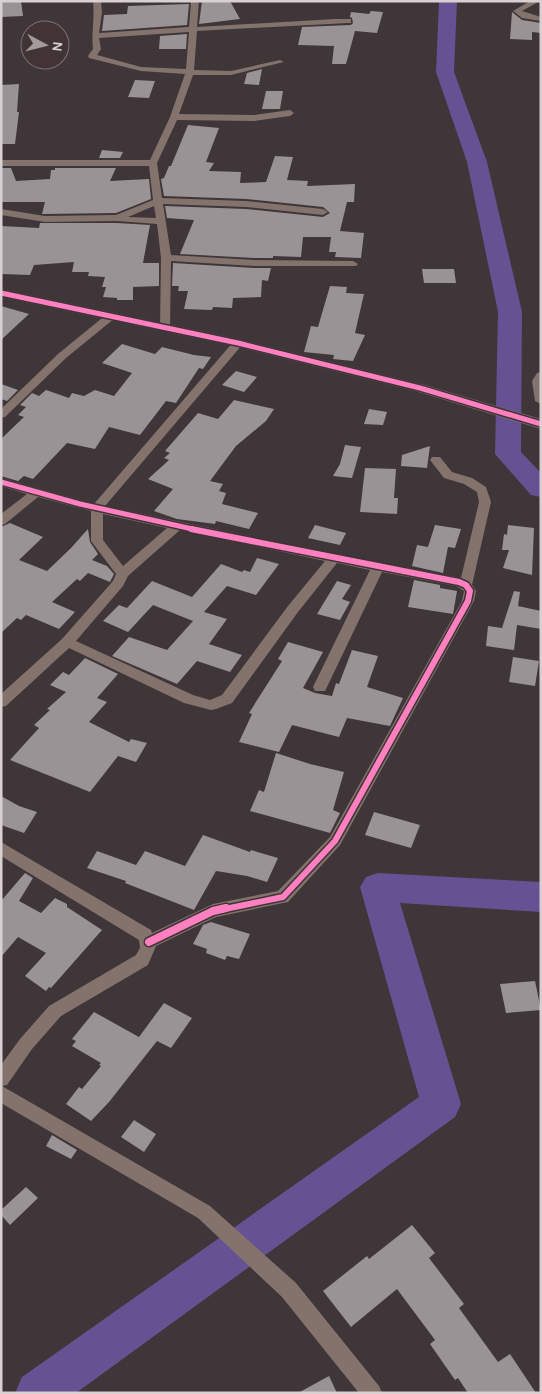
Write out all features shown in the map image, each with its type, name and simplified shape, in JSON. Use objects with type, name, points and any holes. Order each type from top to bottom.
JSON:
[{"type":"street","points":[[97,1],[98,13],[95,36],[97,49],[92,56],[94,57],[141,69],[190,72],[231,73],[280,62]]},
{"type":"street","points":[[165,327],[166,258],[153,163],[174,117],[190,72],[195,1]]},
{"type":"street","points":[[535,1],[517,11],[525,16],[541,19]]},
{"type":"street","points":[[95,36],[327,20],[348,21]]},
{"type":"street","points":[[174,117],[254,118],[290,112]]},
{"type":"street","points":[[1,164],[153,163]]},
{"type":"street","points":[[1,212],[46,219],[118,218],[158,201],[246,204],[323,212]]},
{"type":"street","points":[[118,218],[124,220],[161,221]]},
{"type":"street","points":[[166,258],[254,263],[353,264]]},
{"type":"street","points":[[1,293],[238,343],[420,388],[541,424]]},
{"type":"street","points":[[1,415],[62,356],[111,316]]},
{"type":"street","points":[[122,574],[97,541],[97,508],[238,343]]},
{"type":"street","points":[[541,374],[537,381],[541,401]]},
{"type":"street","points":[[436,460],[448,475],[468,481],[482,490],[485,502],[466,586]]},
{"type":"street","points":[[1,482],[35,493],[177,526],[333,559],[459,582],[470,591],[468,601],[335,842],[284,897],[213,911],[149,942]]},
{"type":"street","points":[[1,521],[35,493]]},
{"type":"street","points":[[1,702],[66,642],[119,583],[122,574],[177,526]]},
{"type":"street","points":[[66,642],[100,656],[189,699],[211,705],[227,700],[333,559]]},
{"type":"street","points":[[320,687],[378,567]]},
{"type":"street","points":[[1,848],[145,935],[149,942],[149,948],[142,960],[55,1011],[26,1044],[1,1079]]},
{"type":"street","points":[[1,1094],[204,1212],[289,1290],[372,1393]]},
{"type":"building","points":[[1,1],[21,1],[23,16],[1,17]]},
{"type":"building","points":[[202,1],[230,1],[240,19],[199,24]]},
{"type":"building","points":[[189,4],[187,25],[102,31],[104,15],[127,14],[128,6]]},
{"type":"building","points":[[371,11],[383,12],[377,33],[355,31],[346,64],[332,64],[334,46],[298,45],[302,27],[351,25],[353,23],[350,17],[351,12],[369,14]]},
{"type":"building","points":[[512,12],[522,20],[541,23],[541,33],[532,32],[532,40],[510,39]]},
{"type":"building","points":[[187,34],[186,49],[159,49],[160,36]]},
{"type":"building","points":[[262,69],[259,85],[244,84],[247,73]]},
{"type":"building","points":[[135,80],[155,81],[149,98],[128,97]]},
{"type":"building","points":[[19,84],[17,112],[19,112],[15,144],[1,144],[1,85]]},
{"type":"building","points":[[266,91],[283,91],[280,109],[262,109]]},
{"type":"building","points":[[188,125],[219,128],[206,162],[214,163],[209,171],[241,172],[240,183],[266,182],[275,156],[293,157],[287,180],[308,181],[307,186],[355,184],[354,202],[347,202],[340,231],[364,233],[361,258],[335,257],[336,252],[329,252],[331,237],[303,237],[301,257],[273,256],[273,258],[254,258],[180,254],[194,220],[167,218],[165,206],[246,209],[323,217],[330,213],[323,207],[246,199],[164,196],[161,179],[164,178],[169,166],[171,166]]},
{"type":"building","points":[[102,150],[123,152],[120,158],[99,158]]},
{"type":"building","points":[[1,168],[11,168],[16,181],[50,179],[51,170],[55,170],[55,168],[116,168],[110,181],[149,179],[151,199],[116,213],[42,214],[45,202],[1,202]]},
{"type":"building","points":[[40,223],[150,225],[143,263],[159,263],[159,286],[133,287],[133,300],[117,300],[117,298],[103,297],[106,287],[102,287],[105,277],[88,276],[89,272],[72,272],[74,262],[34,265],[30,275],[1,274],[1,226],[39,228]]},
{"type":"building","points":[[173,263],[271,268],[268,281],[262,280],[261,297],[233,298],[232,308],[213,307],[212,310],[184,309],[188,291],[178,291],[179,286],[172,286]]},
{"type":"building","points":[[422,269],[454,269],[456,283],[424,283]]},
{"type":"building","points":[[330,286],[347,287],[346,293],[364,294],[355,333],[365,335],[353,361],[333,359],[334,355],[304,352],[311,326],[318,327]]},
{"type":"building","points":[[1,306],[29,314],[1,340]]},
{"type":"building","points":[[122,344],[155,354],[162,347],[211,357],[203,369],[199,368],[176,403],[166,401],[140,435],[109,427],[95,449],[67,443],[33,479],[24,476],[18,481],[1,476],[1,439],[24,417],[18,415],[26,407],[20,405],[32,393],[39,396],[46,390],[69,398],[72,393],[84,396],[95,390],[114,396],[132,373],[102,363]]},
{"type":"building","points":[[236,371],[257,377],[244,392],[222,385]]},
{"type":"building","points":[[1,384],[18,390],[7,401],[1,399]]},
{"type":"building","points":[[234,400],[274,409],[266,421],[236,446],[210,481],[223,484],[219,491],[226,493],[222,504],[258,513],[249,529],[216,521],[215,524],[177,519],[154,511],[173,489],[148,479],[169,460],[164,458],[170,453],[165,451],[198,413],[218,419]]},
{"type":"building","points":[[369,409],[387,412],[383,425],[364,424]]},
{"type":"building","points":[[345,445],[361,447],[352,478],[333,476],[340,464]]},
{"type":"building","points":[[430,446],[427,468],[401,466],[402,455]]},
{"type":"building","points":[[365,468],[396,469],[394,498],[398,498],[397,514],[360,512]]},
{"type":"building","points":[[10,523],[43,537],[19,560],[47,571],[88,529],[90,542],[98,554],[92,560],[107,566],[114,574],[110,582],[88,573],[80,581],[77,579],[52,602],[75,612],[59,629],[26,615],[21,620],[17,618],[1,633],[1,527]]},
{"type":"building","points":[[315,525],[346,533],[340,545],[308,538]]},
{"type":"building","points":[[435,525],[461,529],[455,548],[448,547],[443,573],[412,566],[417,545],[428,547]]},
{"type":"building","points":[[508,525],[534,528],[532,575],[503,568],[509,550],[502,550],[504,534],[507,535]]},
{"type":"building","points":[[257,558],[279,564],[256,595],[227,586],[204,612],[227,619],[209,644],[242,655],[230,672],[197,661],[177,684],[112,656],[129,637],[167,650],[193,621],[153,605],[128,632],[103,621],[119,605],[127,608],[152,581],[192,597],[221,564],[242,572],[244,570],[250,572]]},
{"type":"building","points":[[414,580],[440,585],[440,588],[457,591],[453,614],[408,607]]},
{"type":"building","points":[[337,581],[351,585],[342,599],[350,602],[340,620],[317,614]]},
{"type":"building","points":[[514,591],[520,592],[518,606],[541,611],[541,629],[517,625],[514,650],[486,646],[488,626],[502,628]]},
{"type":"building","points":[[288,642],[323,652],[303,688],[315,693],[332,696],[336,683],[339,684],[352,650],[378,656],[367,687],[403,698],[390,726],[347,718],[339,737],[292,725],[279,752],[239,742],[252,714],[249,713],[282,661],[278,659]]},
{"type":"building","points":[[513,657],[539,661],[535,686],[509,682]]},
{"type":"building","points":[[85,658],[118,674],[97,698],[107,702],[89,722],[129,742],[131,739],[147,743],[136,762],[118,756],[90,792],[10,760],[39,728],[34,725],[50,710],[47,709],[66,692],[50,685],[63,672],[69,675]]},
{"type":"building","points":[[276,753],[344,772],[333,810],[340,813],[330,833],[250,811],[259,790],[264,792]]},
{"type":"building","points":[[1,796],[19,806],[37,812],[24,833],[1,825]]},
{"type":"building","points":[[374,812],[420,825],[411,848],[365,835]]},
{"type":"building","points":[[203,835],[250,852],[251,850],[278,858],[267,882],[247,876],[216,871],[194,910],[125,883],[126,881],[87,868],[97,851],[136,865],[145,851],[185,866]]},
{"type":"building","points":[[25,873],[33,878],[19,901],[41,913],[55,898],[67,904],[67,907],[102,930],[51,988],[49,987],[46,991],[25,976],[46,953],[18,937],[1,957],[1,901]]},
{"type":"building","points":[[211,922],[250,934],[239,959],[227,956],[225,960],[206,953],[207,949],[193,944],[203,925]]},
{"type":"building","points":[[535,981],[541,1010],[506,1013],[500,984]]},
{"type":"building","points":[[164,1003],[192,1018],[171,1048],[157,1041],[109,1102],[91,1121],[66,1104],[79,1087],[82,1089],[101,1066],[99,1065],[101,1063],[72,1046],[76,1041],[72,1039],[94,1012],[139,1037]]},
{"type":"building","points":[[134,1120],[156,1134],[144,1152],[121,1137]]},
{"type":"building","points":[[52,1135],[77,1150],[71,1159],[46,1146]]},
{"type":"building","points":[[26,1187],[38,1198],[10,1225],[1,1215],[1,1210]]},
{"type":"building","points":[[412,1225],[435,1253],[429,1258],[464,1304],[459,1308],[498,1362],[510,1354],[536,1393],[468,1393],[458,1378],[455,1380],[430,1344],[435,1340],[397,1289],[351,1327],[323,1291],[367,1256],[369,1259]]},
{"type":"building","points":[[329,1376],[337,1393],[298,1393]]},
{"type":"waterway","points":[[448,1],[445,72],[477,162],[510,312],[508,454],[541,489]]},
{"type":"waterway","points":[[38,1393],[441,1104],[378,887],[541,897]]},
{"type":"cycle path","points":[[1,293],[238,343],[420,388],[541,424]]},
{"type":"cycle path","points":[[1,482],[133,517],[459,582],[466,585],[470,591],[468,601],[335,841],[283,897],[213,911],[149,942]]}]
